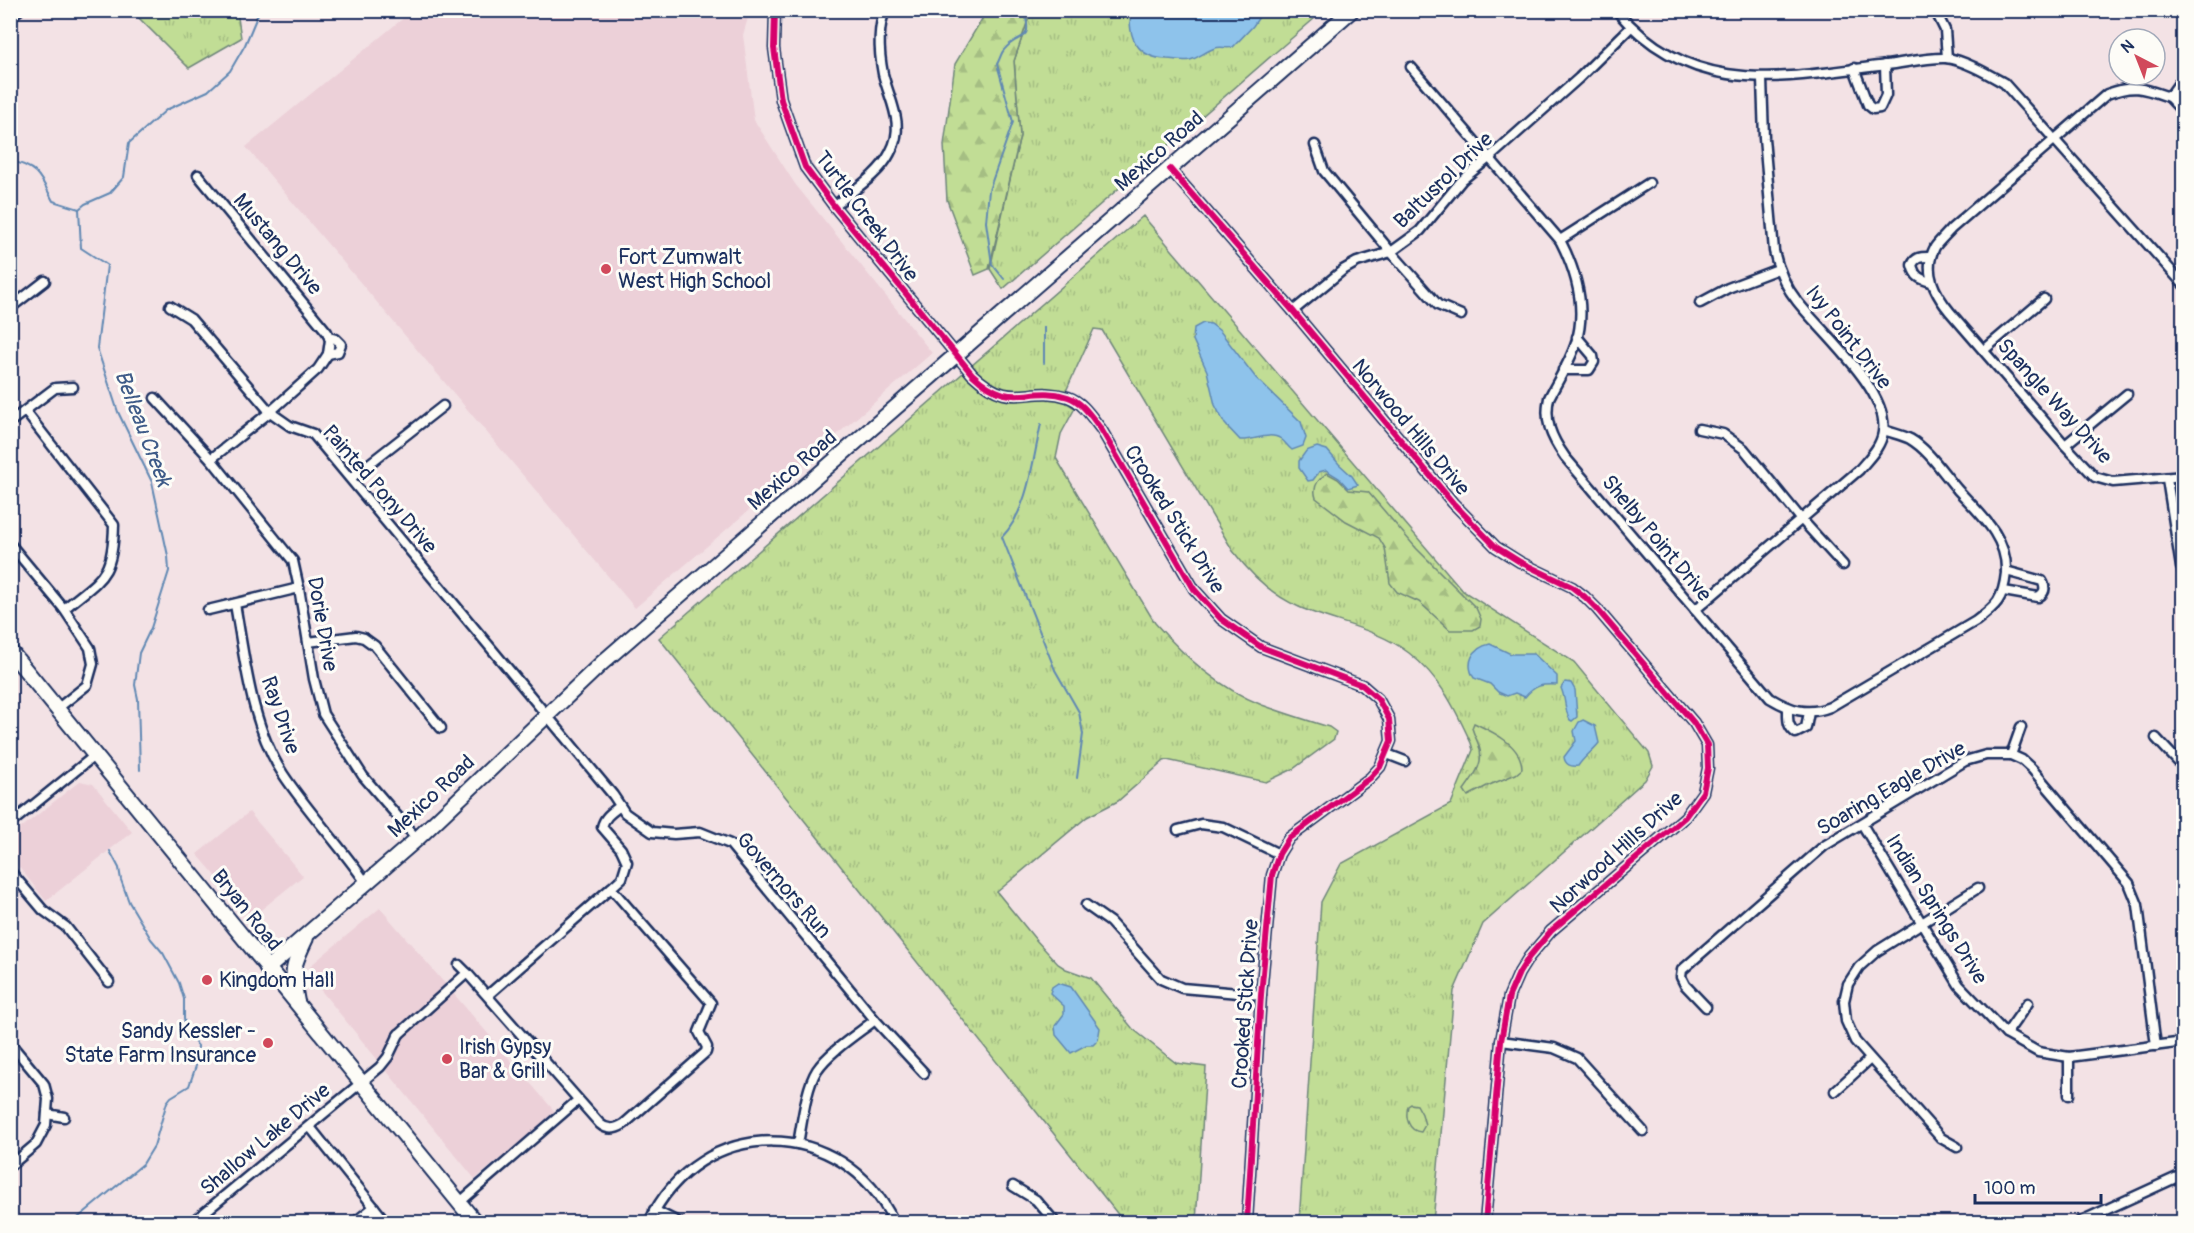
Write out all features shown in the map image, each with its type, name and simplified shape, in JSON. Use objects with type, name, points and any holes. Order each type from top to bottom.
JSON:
[{"type":"main road","name":"Mexico Road","points":[[267,969],[417,839],[602,663],[1352,10]]},
{"type":"main road","name":"Bryan Road","points":[[10,651],[475,1222]]},
{"type":"main road","points":[[298,1005],[292,972],[308,933]]},
{"type":"street","points":[[10,18],[19,10]]},
{"type":"street","name":"Turtle Creek Drive","points":[[775,10],[774,48],[778,84],[786,117],[805,167],[834,206],[956,355]]},
{"type":"street","points":[[834,206],[881,166],[890,154],[897,135],[897,113],[884,75],[880,47],[881,21],[885,10]]},
{"type":"street","points":[[1616,10],[1648,41],[1699,69],[1711,73],[1762,79],[1947,58],[1981,70],[2004,83],[2184,285]]},
{"type":"street","points":[[1935,10],[1946,30],[1947,58]]},
{"type":"street","name":"Baltusrol Drive","points":[[1293,311],[1327,281],[1351,265],[1392,252],[1420,231],[1462,180],[1579,78],[1631,27]]},
{"type":"street","points":[[1854,68],[1868,105],[1873,109],[1880,108],[1886,95],[1885,65]]},
{"type":"street","name":"Shelby Point Drive","points":[[1411,67],[1560,240],[1576,277],[1580,313],[1576,343],[1547,406],[1548,428],[1553,440],[1564,457],[1770,698],[1788,709],[1809,712],[1830,707],[1976,621],[1992,608],[2004,591]]},
{"type":"street","points":[[2184,76],[2169,97],[2184,113]]},
{"type":"street","name":"Ivy Point Drive","points":[[1762,79],[1768,193],[1778,269],[1795,299],[1873,391],[1881,412],[1884,430]]},
{"type":"street","name":"Spangle Way Drive","points":[[2169,97],[2136,87],[2124,88],[2107,94],[1951,229],[1931,257],[1919,257],[1912,265],[1914,273],[1920,279],[1931,282],[1938,297],[2085,468],[2103,480],[2113,482],[2184,476]]},
{"type":"street","points":[[1315,145],[1324,171],[1392,252],[1438,305],[1461,315]]},
{"type":"street","name":"Norwood Hills Drive","points":[[1170,169],[1293,311],[1459,510],[1496,547],[1572,587],[1585,597],[1694,723],[1707,745],[1706,780],[1703,792],[1695,806],[1551,932],[1525,963],[1509,996],[1501,1041],[1485,1222]]},
{"type":"street","name":"Mustang Drive","points":[[198,175],[329,337],[328,354],[318,369],[270,412],[211,459]]},
{"type":"street","points":[[1560,240],[1649,183]]},
{"type":"street","points":[[1931,257],[1931,282]]},
{"type":"street","points":[[1700,303],[1728,288],[1778,269]]},
{"type":"street","points":[[10,308],[45,281]]},
{"type":"street","points":[[1984,350],[2044,299]]},
{"type":"street","name":"Painted Pony Drive","points":[[170,306],[191,319],[270,412],[290,426],[313,434],[546,714]]},
{"type":"street","points":[[1563,370],[1589,370],[1594,362],[1593,356],[1577,337]]},
{"type":"street","name":"Crooked Stick Drive","points":[[956,355],[972,374],[994,392],[1013,397],[1045,394],[1067,397],[1087,411],[1101,429],[1194,589],[1215,612],[1237,632],[1260,647],[1362,685],[1378,699],[1389,719],[1391,741],[1380,767],[1370,778],[1289,838],[1279,854],[1272,875],[1261,995],[1247,1222]]},
{"type":"street","points":[[10,422],[55,388],[73,387]]},
{"type":"street","points":[[2065,446],[2127,393]]},
{"type":"street","name":"Dorie Drive","points":[[155,398],[211,459],[293,561],[314,679],[323,714],[363,777],[417,839]]},
{"type":"street","points":[[351,478],[443,406]]},
{"type":"street","points":[[25,411],[114,525],[111,561],[105,574],[64,609]]},
{"type":"street","points":[[1699,429],[1723,434],[1744,449],[1802,520],[1843,565]]},
{"type":"street","points":[[1695,610],[1859,470],[1875,450],[1884,430],[1906,437],[1921,448],[1993,529],[2004,549],[2006,571],[2004,591],[2038,597],[2044,593],[2042,581],[2006,571]]},
{"type":"street","points":[[2167,478],[2184,574]]},
{"type":"street","points":[[10,544],[64,609],[90,648],[93,664],[87,685],[57,709]]},
{"type":"street","points":[[208,610],[299,588]]},
{"type":"street","name":"Ray Drive","points":[[235,604],[247,674],[268,746],[282,773],[366,883]]},
{"type":"street","points":[[308,642],[356,636],[367,640],[375,646],[441,728]]},
{"type":"street","name":"Shelby Point Drive","points":[[1788,709],[1790,728],[1796,733],[1806,728],[1809,712]]},
{"type":"street","name":"Governors Run","points":[[546,714],[620,806],[638,824],[652,832],[674,834],[700,832],[730,844],[875,1020],[924,1073]]},
{"type":"street","points":[[2021,727],[2011,755],[2022,760],[2032,769],[2129,883],[2138,905],[2156,1046]]},
{"type":"street","points":[[2156,738],[2184,768]]},
{"type":"street","points":[[1387,753],[1405,761]]},
{"type":"street","name":"Soaring Eagle Drive","points":[[1706,1007],[1685,985],[1681,977],[1682,970],[1824,846],[1965,761],[1986,755],[2011,755]]},
{"type":"street","points":[[10,824],[94,756]]},
{"type":"street","points":[[488,995],[622,878],[627,862],[621,849],[602,827],[603,822],[620,806]]},
{"type":"street","points":[[1178,830],[1201,824],[1223,827],[1279,854]]},
{"type":"street","name":"Indian Springs Drive","points":[[1862,824],[1959,984],[2006,1034],[2038,1052],[2069,1057],[2184,1042]]},
{"type":"street","points":[[10,871],[43,910],[66,927],[109,982]]},
{"type":"street","points":[[459,964],[604,1128],[612,1129],[620,1126],[706,1052],[707,1047],[699,1032],[711,1004],[611,888]]},
{"type":"street","points":[[1957,1147],[1941,1138],[1855,1041],[1846,1021],[1844,1001],[1848,984],[1859,967],[1877,951],[1978,888]]},
{"type":"street","points":[[1086,905],[1110,922],[1161,979],[1171,985],[1261,995]]},
{"type":"street","name":"Shallow Lake Drive","points":[[193,1222],[380,1067],[388,1057],[398,1034],[467,973]]},
{"type":"street","points":[[2006,1034],[2028,1003]]},
{"type":"street","points":[[798,1144],[811,1085],[817,1071],[830,1057],[875,1020]]},
{"type":"street","points":[[1501,1041],[1554,1048],[1577,1058],[1643,1131]]},
{"type":"street","points":[[10,1043],[44,1084],[48,1100],[44,1128],[36,1144],[10,1166]]},
{"type":"street","points":[[2069,1057],[2069,1095]]},
{"type":"street","points":[[1835,1091],[1870,1059]]},
{"type":"street","points":[[459,1203],[578,1100]]},
{"type":"street","points":[[47,1114],[64,1117]]},
{"type":"street","points":[[309,1127],[386,1222]]},
{"type":"street","points":[[648,1222],[654,1210],[678,1178],[708,1157],[735,1146],[761,1141],[798,1144],[834,1157],[876,1192],[894,1222]]},
{"type":"street","points":[[2079,1222],[2184,1174]]},
{"type":"street","points":[[1013,1186],[1036,1200],[1055,1222]]},
{"type":"street","points":[[355,1222],[374,1207]]},
{"type":"street","points":[[654,1210],[678,1222]]},
{"type":"shaded area","name":"Fort Zumwalt West High School","points":[[412,11],[750,11],[743,35],[754,120],[795,184],[932,353],[635,608],[246,147]]},
{"type":"shaded area","points":[[80,781],[93,784],[132,832],[46,901],[11,857],[11,836]]},
{"type":"shaded area","points":[[249,812],[303,876],[252,917],[197,854]]},
{"type":"shaded area","points":[[380,908],[556,1113],[475,1179],[314,982],[310,966]]},
{"type":"green space","points":[[138,11],[237,11],[241,38],[189,68],[136,15]]},
{"type":"green space","points":[[984,11],[1031,11],[1014,61],[1020,136],[989,269],[975,275],[947,200],[944,145],[955,64],[985,14]]},
{"type":"green space","points":[[1031,11],[1323,11],[1003,289],[990,269],[1020,136],[1014,61]]},
{"type":"green space","points":[[1143,216],[1463,591],[1574,662],[1649,753],[1653,766],[1645,780],[1483,924],[1454,991],[1433,1222],[1299,1222],[1321,902],[1341,864],[1451,804],[1473,750],[1471,743],[1453,705],[1438,683],[1430,672],[1409,653],[1370,632],[1313,613],[1289,602],[1262,584],[1247,568],[1233,551],[1102,330],[1094,329],[1062,400],[1075,408],[1061,434],[1056,458],[1155,623],[1178,648],[1217,681],[1246,698],[1329,727],[1336,732],[1334,739],[1293,769],[1266,782],[1164,761],[1118,801],[1087,817],[997,892],[1058,964],[1091,978],[1133,1029],[1176,1063],[1206,1067],[1196,1222],[1124,1222],[659,638]]},
{"type":"green space","points":[[1327,473],[1338,479],[1349,490],[1368,492],[1416,548],[1476,608],[1481,619],[1480,626],[1473,630],[1450,630],[1419,602],[1397,592],[1390,583],[1385,548],[1379,538],[1346,521],[1316,498],[1317,484]]},
{"type":"green space","points":[[1474,723],[1498,735],[1512,746],[1521,761],[1522,769],[1468,796],[1464,790],[1477,770],[1480,759],[1479,746],[1472,728]]},
{"type":"green space","points":[[1417,1105],[1422,1114],[1425,1125],[1421,1132],[1413,1129],[1407,1119],[1408,1106]]},
{"type":"water","points":[[1131,10],[1263,11],[1253,26],[1233,47],[1215,48],[1184,61],[1157,58],[1142,50],[1133,38]]},
{"type":"water","points":[[1203,323],[1211,324],[1220,331],[1256,378],[1301,422],[1306,438],[1303,446],[1292,450],[1281,439],[1272,436],[1240,440],[1225,424],[1215,405],[1207,371],[1193,340],[1194,328]]},
{"type":"water","points":[[1317,447],[1327,450],[1358,485],[1348,488],[1339,478],[1326,470],[1319,472],[1313,480],[1308,481],[1299,468],[1299,461],[1306,451]]},
{"type":"water","points":[[1490,644],[1511,654],[1534,654],[1557,676],[1557,685],[1539,686],[1525,697],[1515,693],[1507,696],[1498,692],[1490,684],[1474,678],[1470,667],[1472,657],[1479,649]]},
{"type":"water","points":[[1565,682],[1571,683],[1575,690],[1577,717],[1572,721],[1567,712],[1561,688]]},
{"type":"water","points":[[1583,720],[1595,726],[1599,743],[1578,766],[1571,766],[1567,764],[1564,757],[1576,741],[1574,731],[1579,722]]},
{"type":"water","points":[[1058,983],[1071,987],[1100,1028],[1098,1040],[1093,1045],[1086,1045],[1071,1053],[1056,1035],[1055,1026],[1064,1014],[1064,1006],[1050,993],[1052,987]]},
{"type":"waterway","name":"Belleau Creek","points":[[79,209],[110,193],[124,177],[129,143],[166,110],[208,91],[230,71],[245,45],[258,14],[256,10]]},
{"type":"waterway","points":[[1004,279],[992,264],[986,222],[989,190],[1013,122],[997,64],[1004,50],[1026,33],[1027,21],[1024,10]]},
{"type":"waterway","points":[[10,161],[27,166],[38,174],[53,201],[79,209]]},
{"type":"waterway","name":"Belleau Creek","points":[[79,209],[81,248],[107,265],[97,348],[118,412],[152,482],[168,556],[169,571],[151,628],[139,653],[135,685],[138,699],[140,770]]},
{"type":"waterway","points":[[1044,327],[1044,363]]},
{"type":"waterway","points":[[1041,424],[1024,499],[1011,526],[1002,537],[1055,670],[1079,712],[1083,734],[1077,778]]},
{"type":"waterway","name":"Belleau Creek","points":[[73,1222],[143,1164],[154,1146],[167,1102],[189,1086],[197,1063],[198,1046],[187,1033],[184,999],[179,983],[163,953],[151,939],[129,902],[119,868],[110,851]]},
{"type":"cycle path","points":[[775,10],[774,48],[781,100],[805,167],[834,206],[972,374],[986,386],[999,392],[1010,395],[1054,394],[1068,397],[1078,403],[1101,429],[1194,589],[1221,619],[1261,647],[1362,685],[1378,699],[1389,719],[1391,741],[1380,767],[1370,778],[1289,838],[1279,854],[1272,875],[1261,995],[1247,1222]]},
{"type":"cycle path","points":[[1170,169],[1293,311],[1453,503],[1496,547],[1520,562],[1572,587],[1585,597],[1694,723],[1707,745],[1708,768],[1703,792],[1685,817],[1551,931],[1519,973],[1509,996],[1501,1041],[1485,1222]]},
{"type":"place","name":"Fort Zumwalt West High School","points":[[606,269]]},
{"type":"place","name":"Kingdom Hall","points":[[207,980]]},
{"type":"place","name":"Sandy Kessler - State Farm Insurance","points":[[268,1043]]},
{"type":"place","name":"Irish Gypsy Bar & Grill","points":[[447,1059]]}]
